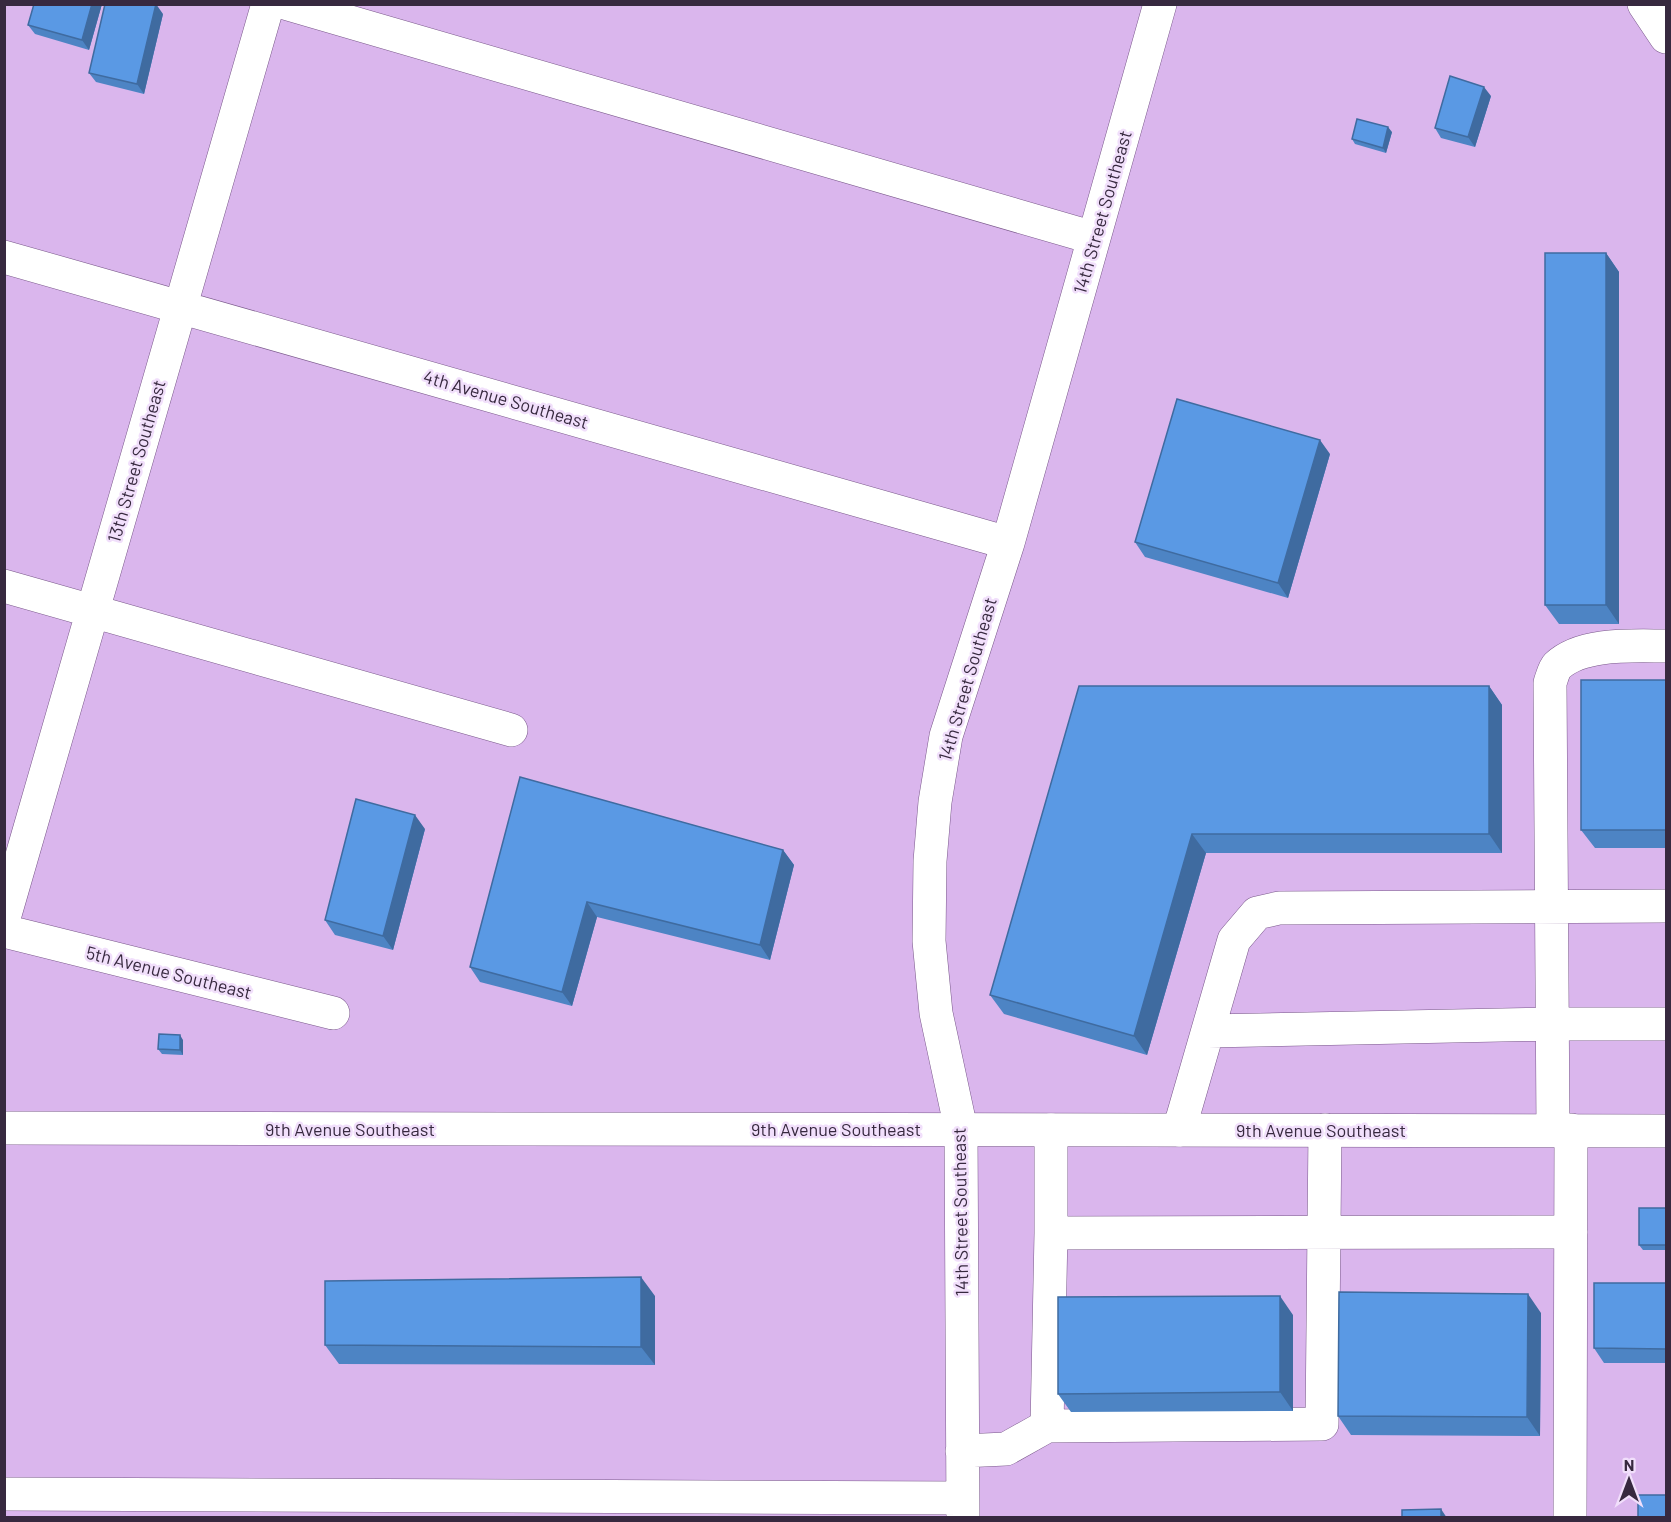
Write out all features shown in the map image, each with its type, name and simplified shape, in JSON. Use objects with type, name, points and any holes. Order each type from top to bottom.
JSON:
[{"type":"street","name":"13th Street Southeast","points":[[4,918],[268,4]]},
{"type":"street","points":[[288,4],[1094,238]]},
{"type":"street","name":"14th Street Southeast","points":[[962,1508],[962,1129],[936,1013],[929,941],[931,850],[935,802],[946,736],[1008,543],[1160,4]]},
{"type":"street","points":[[1644,4],[1666,37]]},
{"type":"street","name":"4th Avenue Southeast","points":[[4,257],[1008,543]]},
{"type":"street","points":[[4,586],[511,730]]},
{"type":"street","points":[[1570,1518],[1570,1232],[1552,1024],[1550,683],[1556,666],[1575,655],[1602,647],[1666,646]]},
{"type":"street","points":[[1179,1130],[1234,940],[1257,913],[1279,908],[1666,906]]},
{"type":"street","name":"5th Avenue Southeast","points":[[4,931],[333,1013]]},
{"type":"street","points":[[1208,1031],[1666,1024]]},
{"type":"street","name":"9th Avenue Southeast","points":[[4,1128],[1666,1131]]},
{"type":"street","points":[[1047,1426],[1051,1130]]},
{"type":"street","points":[[962,1451],[1006,1449],[1047,1426],[1322,1424],[1325,1130]]},
{"type":"street","points":[[1051,1233],[1570,1232]]},
{"type":"street","points":[[4,1494],[365,1506],[962,1508]]},
{"type":"building","points":[[34,4],[92,4],[82,40],[28,25]]},
{"type":"building","points":[[105,4],[156,4],[137,84],[89,73]]},
{"type":"building","points":[[1450,76],[1484,87],[1468,137],[1435,128]]},
{"type":"building","points":[[1357,119],[1388,127],[1383,148],[1352,139]]},
{"type":"building","points":[[1545,253],[1606,253],[1606,605],[1545,605]]},
{"type":"building","points":[[1177,399],[1320,440],[1278,583],[1135,542]]},
{"type":"building","points":[[1581,680],[1666,680],[1666,830],[1581,830]]},
{"type":"building","points":[[1079,686],[1489,686],[1489,834],[1192,834],[1134,1036],[990,995]]},
{"type":"building","points":[[520,777],[783,850],[760,945],[587,902],[562,992],[470,967]]},
{"type":"building","points":[[356,799],[415,815],[383,936],[325,920]]},
{"type":"building","points":[[159,1034],[180,1035],[180,1050],[158,1049]]},
{"type":"building","points":[[1639,1208],[1666,1208],[1666,1245],[1639,1245]]},
{"type":"building","points":[[641,1277],[641,1347],[325,1345],[325,1281]]},
{"type":"building","points":[[1594,1283],[1666,1283],[1666,1349],[1594,1348]]},
{"type":"building","points":[[1339,1292],[1528,1294],[1527,1417],[1338,1416]]},
{"type":"building","points":[[1280,1296],[1280,1392],[1058,1394],[1058,1297]]},
{"type":"building","points":[[1638,1495],[1666,1495],[1666,1518],[1638,1518]]},
{"type":"building","points":[[1441,1509],[1441,1518],[1402,1518],[1402,1510]]}]
